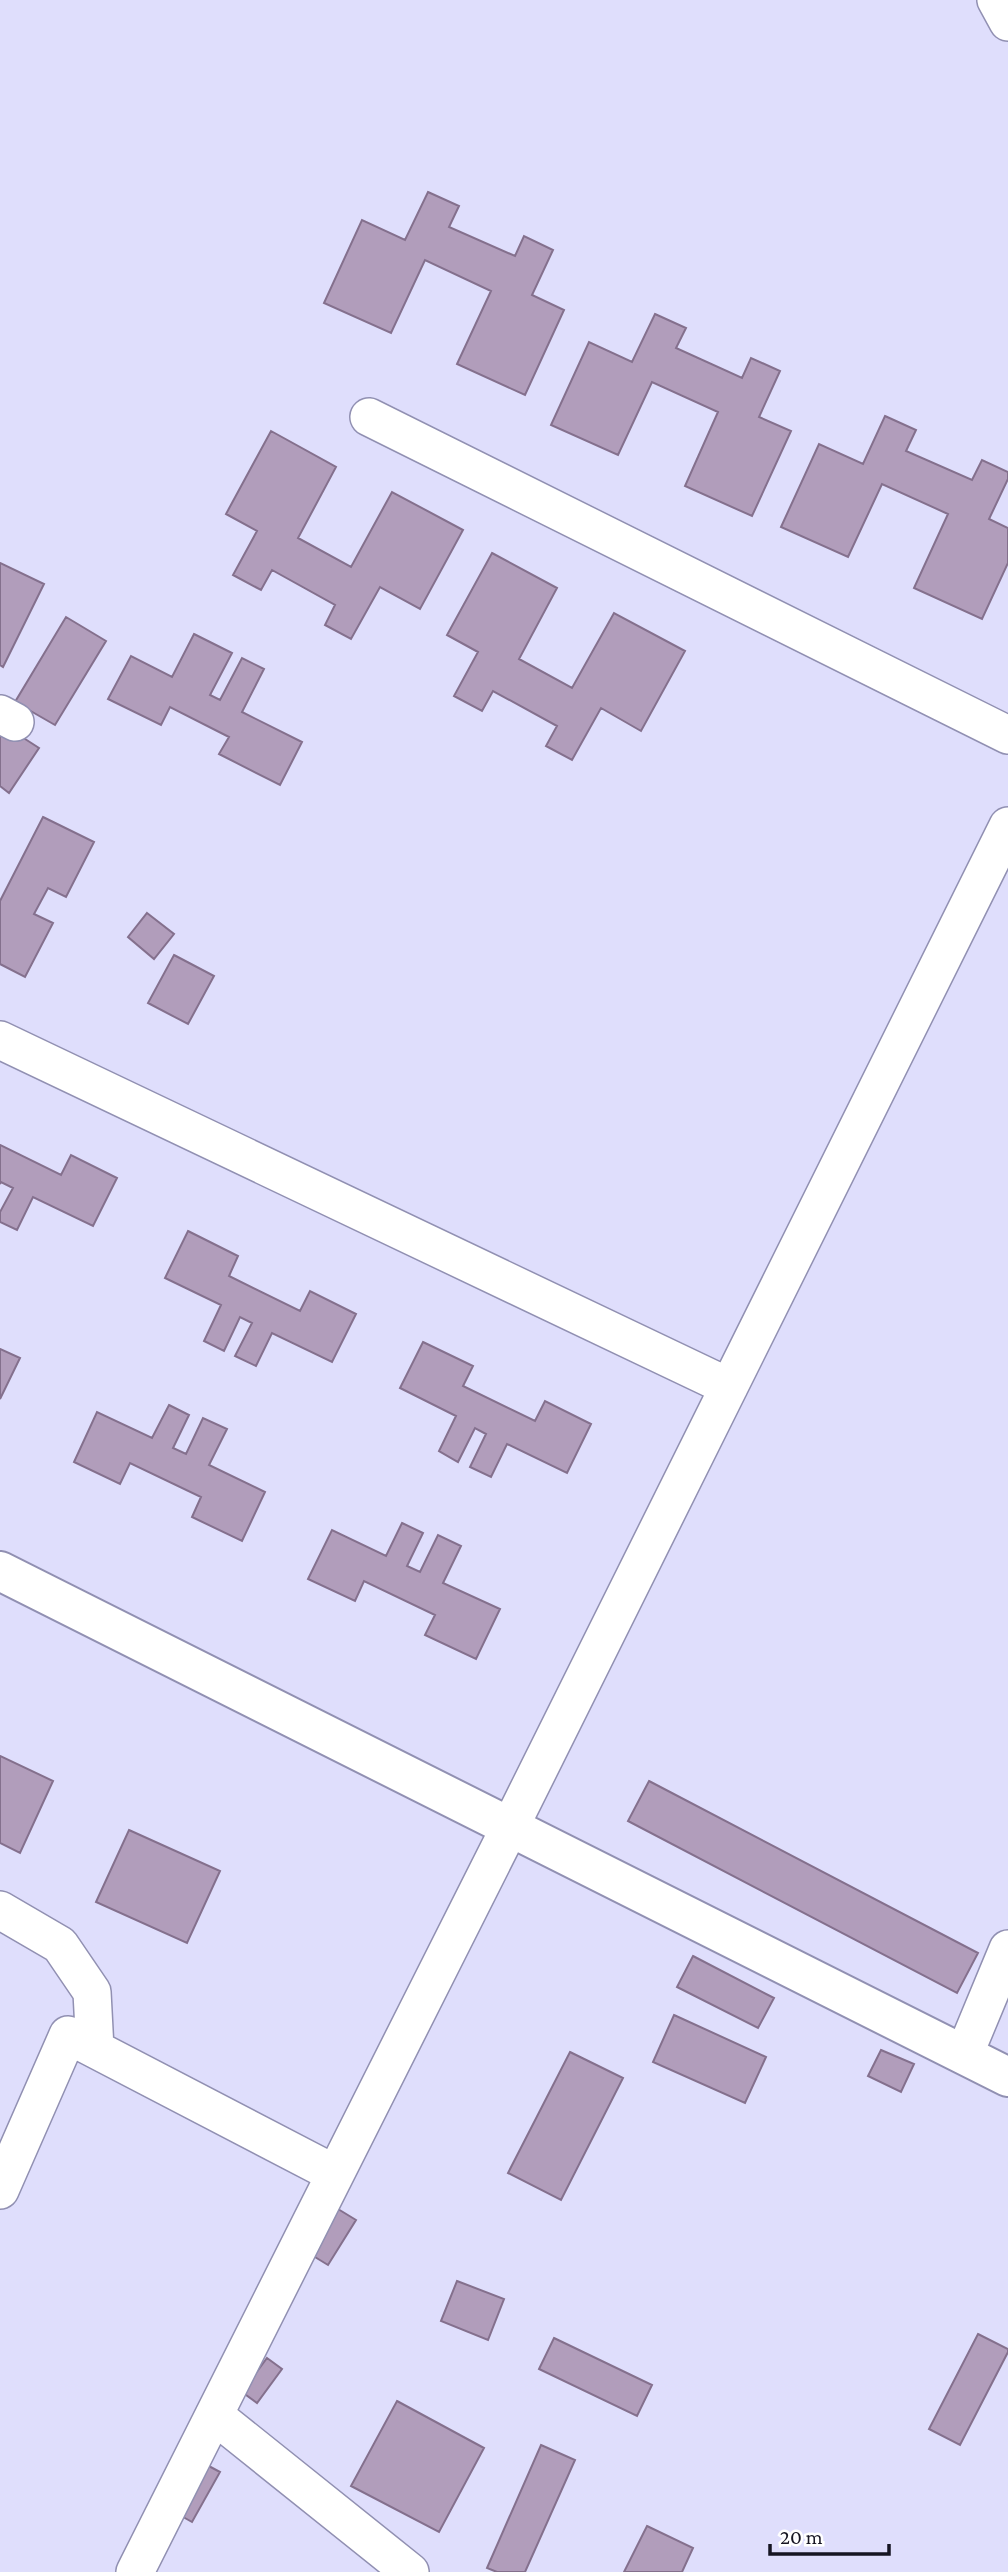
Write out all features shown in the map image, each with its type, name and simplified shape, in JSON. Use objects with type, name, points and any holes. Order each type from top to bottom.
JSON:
[{"type":"street","points":[[996,0],[1008,22]]},
{"type":"street","points":[[369,417],[1008,735]]},
{"type":"street","points":[[135,2572],[510,1827],[1008,826]]},
{"type":"street","points":[[0,1040],[729,1387]]},
{"type":"street","points":[[0,1571],[1008,2077]]},
{"type":"street","points":[[0,1910],[60,1945],[86,1982],[92,1992],[95,2049]]},
{"type":"street","points":[[964,2054],[1008,1949]]},
{"type":"street","points":[[0,2190],[68,2035],[335,2174]]},
{"type":"street","points":[[214,2415],[410,2572]]},
{"type":"building","points":[[428,192],[459,206],[449,227],[515,256],[524,236],[553,250],[532,295],[564,310],[525,395],[457,364],[491,291],[425,260],[391,333],[324,303],[362,220],[405,240]]},
{"type":"building","points":[[655,314],[686,328],[676,348],[742,378],[751,358],[780,371],[759,417],[791,431],[752,516],[685,486],[718,412],[652,382],[618,455],[551,425],[589,342],[632,362]]},
{"type":"building","points":[[885,416],[916,430],[906,451],[972,480],[982,460],[1008,472],[1008,479],[989,519],[1008,528],[1008,563],[982,619],[914,588],[948,514],[882,484],[848,557],[781,527],[819,444],[863,464]]},
{"type":"building","points":[[271,431],[336,467],[298,538],[351,567],[392,492],[463,530],[420,609],[380,587],[351,639],[325,625],[335,605],[272,570],[261,590],[233,575],[257,531],[226,514]]},
{"type":"building","points":[[492,553],[557,588],[519,659],[572,688],[614,613],[685,651],[641,731],[601,708],[572,760],[546,746],[557,726],[493,691],[482,711],[454,696],[478,652],[447,635]]},
{"type":"building","points":[[0,563],[44,584],[3,667],[0,665]]},
{"type":"building","points":[[66,617],[106,641],[55,725],[15,702]]},
{"type":"building","points":[[194,634],[232,653],[210,695],[220,700],[242,658],[264,669],[242,712],[302,742],[280,785],[219,754],[229,737],[170,707],[161,725],[108,699],[131,656],[172,677]]},
{"type":"building","points":[[5,726],[39,748],[9,793],[0,786],[0,735]]},
{"type":"building","points":[[43,817],[94,842],[66,897],[48,888],[34,914],[53,923],[25,977],[0,964],[0,901]]},
{"type":"building","points":[[147,913],[174,934],[154,959],[128,937]]},
{"type":"building","points":[[174,955],[214,976],[188,1024],[148,1003]]},
{"type":"building","points":[[0,1145],[61,1175],[71,1155],[117,1178],[93,1226],[33,1197],[17,1230],[0,1222],[0,1212],[13,1188],[1,1182],[0,1184]]},
{"type":"building","points":[[188,1231],[238,1256],[229,1276],[300,1311],[310,1291],[356,1314],[332,1362],[272,1333],[256,1366],[235,1356],[252,1323],[240,1317],[224,1351],[204,1341],[221,1305],[165,1278]]},
{"type":"building","points":[[423,1342],[473,1366],[463,1386],[535,1421],[545,1401],[591,1424],[567,1473],[507,1444],[491,1477],[470,1467],[486,1434],[475,1428],[458,1462],[439,1451],[456,1416],[400,1388]]},
{"type":"building","points":[[0,1349],[20,1358],[0,1399]]},
{"type":"building","points":[[169,1405],[189,1415],[173,1448],[186,1454],[203,1418],[227,1429],[209,1465],[265,1492],[242,1541],[192,1517],[201,1497],[130,1463],[120,1484],[74,1462],[97,1412],[152,1438]]},
{"type":"building","points":[[402,1523],[423,1533],[407,1566],[420,1572],[438,1535],[461,1546],[443,1583],[500,1609],[476,1659],[425,1635],[435,1615],[364,1581],[355,1601],[308,1579],[332,1530],[386,1556]]},
{"type":"building","points":[[0,1756],[53,1781],[20,1853],[0,1843]]},
{"type":"building","points":[[649,1781],[978,1953],[957,1993],[628,1821]]},
{"type":"building","points":[[129,1830],[220,1871],[187,1943],[96,1902]]},
{"type":"building","points":[[693,1956],[774,1998],[758,2028],[677,1987]]},
{"type":"building","points":[[674,2015],[766,2057],[745,2103],[653,2062]]},
{"type":"building","points":[[881,2050],[914,2064],[901,2092],[868,2076]]},
{"type":"building","points":[[570,2052],[623,2078],[561,2200],[508,2173]]},
{"type":"building","points":[[338,2209],[356,2220],[328,2265],[310,2254]]},
{"type":"building","points":[[457,2281],[504,2299],[488,2340],[441,2321]]},
{"type":"building","points":[[978,2334],[1008,2349],[1008,2352],[960,2445],[929,2429]]},
{"type":"building","points":[[554,2338],[652,2385],[637,2416],[539,2369]]},
{"type":"building","points":[[267,2358],[282,2369],[257,2403],[242,2392]]},
{"type":"building","points":[[397,2401],[484,2448],[439,2532],[351,2486]]},
{"type":"building","points":[[541,2445],[575,2460],[525,2572],[497,2572],[487,2568]]},
{"type":"building","points":[[205,2464],[220,2472],[192,2522],[176,2513]]},
{"type":"building","points":[[647,2526],[693,2548],[682,2572],[624,2572]]}]
